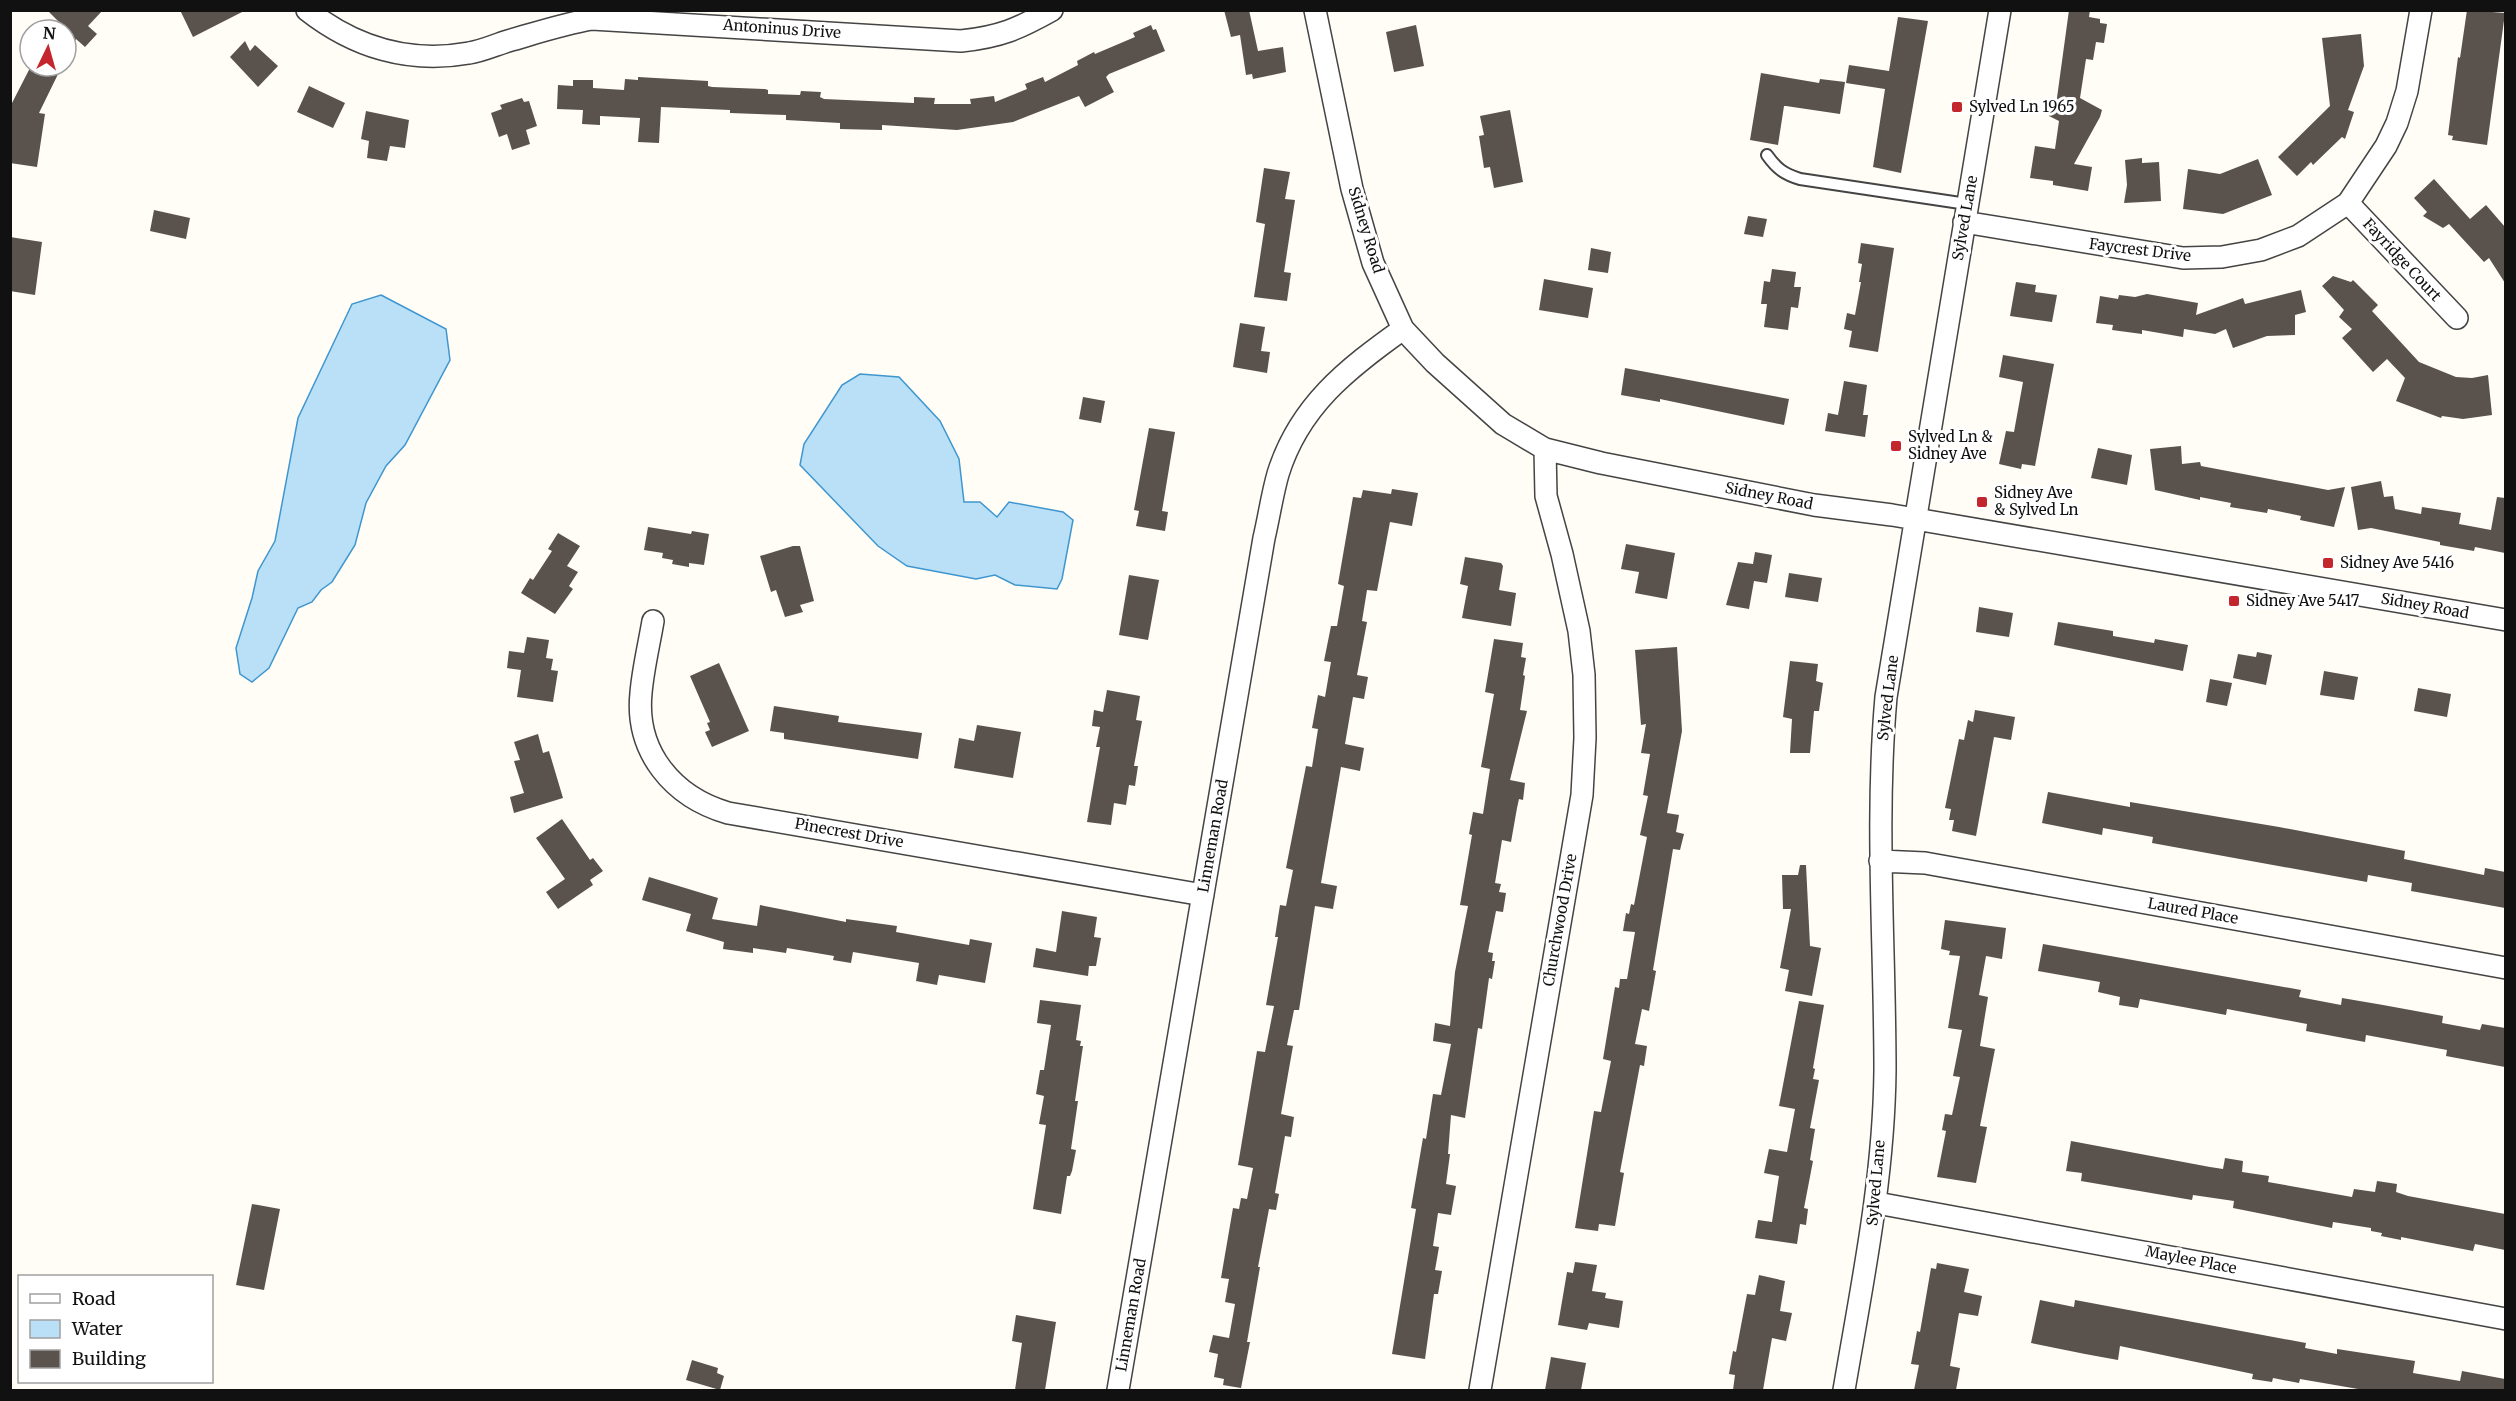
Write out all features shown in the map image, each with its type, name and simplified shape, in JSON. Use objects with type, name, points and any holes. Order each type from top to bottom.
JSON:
[{"type":"street","name":"Antoninus Drive","points":[[307,10],[328,27],[353,40],[381,50],[409,56],[438,57],[470,53],[564,24],[628,15],[961,41],[991,38],[1019,29],[1052,10]]},
{"type":"street","name":"Sidney Road","points":[[1315,10],[1355,200],[1373,263],[1403,330],[1435,363],[1503,424],[1545,449],[1767,496],[2505,620]]},
{"type":"street","name":"Sylved Lane","points":[[1844,1390],[1877,1203],[1885,1072],[1880,861],[1881,753],[1886,698],[2000,10]]},
{"type":"street","name":"Faycrest Drive","points":[[1966,213],[2183,258],[2222,257],[2261,250],[2298,236],[2348,203],[2386,146],[2397,123],[2407,91],[2421,10]]},
{"type":"street","name":"Fayridge Court","points":[[2348,203],[2457,318]]},
{"type":"street","name":"Linneman Road","points":[[1118,1390],[1264,538],[1278,475],[1289,445],[1304,417],[1325,392],[1354,363],[1403,330]]},
{"type":"street","name":"Churchwood Drive","points":[[1480,1390],[1582,784],[1585,738],[1583,664],[1579,631],[1546,496],[1545,449]]},
{"type":"street","name":"Pinecrest Drive","points":[[652,621],[640,694],[641,718],[646,742],[657,764],[673,783],[692,799],[709,808],[1203,895]]},
{"type":"street","name":"Laured Place","points":[[1880,861],[1925,862],[2505,968]]},
{"type":"street","name":"Maylee Place","points":[[1877,1203],[2505,1319]]},
{"type":"lane","points":[[1767,155],[1775,167],[1785,174],[1800,179],[1966,213]]},
{"type":"water","points":[[381,295],[446,329],[450,360],[405,445],[386,466],[366,503],[355,545],[332,582],[321,590],[312,602],[298,608],[269,668],[252,682],[240,674],[236,648],[258,571],[275,541],[298,418],[352,304]]},
{"type":"water","points":[[860,374],[899,377],[940,421],[959,459],[964,502],[980,502],[997,517],[1009,502],[1063,512],[1073,520],[1062,579],[1057,589],[1015,585],[995,575],[976,579],[907,566],[878,546],[800,465],[804,444],[842,385]]},
{"type":"building","points":[[47,10],[103,10],[88,26],[97,34],[85,47],[78,41],[78,18],[55,18]]},
{"type":"building","points":[[180,10],[246,10],[193,37]]},
{"type":"building","points":[[1224,10],[1249,10],[1258,51],[1283,47],[1286,72],[1253,79],[1252,74],[1246,75],[1240,35],[1231,37]]},
{"type":"building","points":[[2069,10],[2090,10],[2089,17],[2100,19],[2100,23],[2107,24],[2104,43],[2096,42],[2093,60],[2086,59],[2080,98],[2102,110],[2074,164],[2092,167],[2088,191],[2053,185],[2053,181],[2030,178],[2035,146],[2055,149],[2059,121],[2049,116],[2056,105]]},
{"type":"building","points":[[2467,10],[2505,13],[2487,145],[2452,140],[2453,136],[2448,135],[2458,57],[2460,58]]},
{"type":"building","points":[[1898,17],[1928,21],[1901,173],[1873,167],[1885,89],[1846,83],[1849,65],[1889,71]]},
{"type":"building","points":[[1151,25],[1153,30],[1156,29],[1165,51],[1109,74],[1106,77],[1114,92],[1085,107],[1079,96],[1013,122],[957,130],[882,125],[882,130],[840,129],[840,123],[786,120],[786,115],[661,107],[659,143],[638,142],[640,118],[600,116],[600,125],[582,124],[583,110],[557,109],[558,85],[573,86],[573,80],[593,80],[593,88],[624,90],[625,79],[638,80],[638,77],[708,81],[708,86],[712,87],[765,89],[768,90],[768,94],[800,95],[801,91],[821,92],[820,97],[824,99],[914,103],[914,97],[935,98],[934,104],[971,104],[970,99],[994,96],[995,102],[1027,89],[1025,84],[1043,77],[1045,82],[1078,65],[1077,61],[1094,52],[1095,54],[1135,37],[1133,33]]},
{"type":"building","points":[[1416,25],[1424,66],[1394,72],[1386,32]]},
{"type":"building","points":[[2361,34],[2364,66],[2348,110],[2354,112],[2345,139],[2342,137],[2313,165],[2311,162],[2297,176],[2278,157],[2330,106],[2322,38]]},
{"type":"building","points":[[245,41],[250,51],[255,45],[278,66],[258,87],[230,57]]},
{"type":"building","points":[[1761,73],[1819,83],[1820,79],[1845,82],[1840,114],[1784,106],[1778,145],[1750,140]]},
{"type":"building","points":[[25,78],[56,78],[39,113],[45,114],[37,167],[10,163],[12,103]]},
{"type":"building","points":[[309,86],[345,103],[333,128],[297,112]]},
{"type":"building","points":[[522,98],[524,102],[529,101],[537,126],[526,130],[530,144],[512,150],[507,134],[499,137],[491,113],[502,109],[500,105]]},
{"type":"building","points":[[1510,110],[1523,182],[1494,188],[1490,167],[1484,168],[1479,136],[1484,135],[1480,116]]},
{"type":"building","points":[[366,111],[409,120],[405,148],[390,146],[387,161],[367,158],[369,141],[361,139]]},
{"type":"building","points":[[2142,158],[2142,163],[2159,162],[2161,201],[2124,203],[2127,185],[2125,160]]},
{"type":"building","points":[[2258,159],[2272,195],[2223,214],[2183,209],[2188,169],[2220,174]]},
{"type":"building","points":[[1264,168],[1290,172],[1285,199],[1295,200],[1284,272],[1291,273],[1287,301],[1254,297],[1265,224],[1256,222]]},
{"type":"building","points":[[2434,179],[2470,219],[2486,205],[2505,227],[2505,283],[2489,258],[2484,262],[2449,224],[2443,228],[2423,216],[2427,212],[2414,198]]},
{"type":"building","points":[[154,210],[190,218],[186,239],[150,231]]},
{"type":"building","points":[[1748,216],[1767,219],[1763,237],[1744,234]]},
{"type":"building","points":[[10,237],[42,242],[35,295],[10,291]]},
{"type":"building","points":[[1861,243],[1894,248],[1878,352],[1849,347],[1852,331],[1844,329],[1847,313],[1855,315],[1861,282],[1859,282],[1862,264],[1858,263]]},
{"type":"building","points":[[1591,248],[1611,252],[1608,273],[1588,270]]},
{"type":"building","points":[[1772,269],[1796,272],[1794,287],[1801,287],[1798,308],[1791,307],[1788,330],[1764,327],[1767,304],[1761,304],[1764,281],[1770,282]]},
{"type":"building","points":[[2333,276],[2351,282],[2353,280],[2378,305],[2372,311],[2419,362],[2456,377],[2472,378],[2488,375],[2492,415],[2463,419],[2442,416],[2441,418],[2396,401],[2405,378],[2387,359],[2373,372],[2342,338],[2352,329],[2339,317],[2344,310],[2322,286]]},
{"type":"building","points":[[1544,279],[1593,288],[1588,318],[1539,310]]},
{"type":"building","points":[[2016,282],[2036,285],[2035,292],[2057,295],[2052,322],[2010,316]]},
{"type":"building","points":[[2301,290],[2306,312],[2295,315],[2295,335],[2267,336],[2233,348],[2226,329],[2215,334],[2184,329],[2183,337],[2142,330],[2142,334],[2112,330],[2113,325],[2096,323],[2100,296],[2118,299],[2119,295],[2135,297],[2147,294],[2198,303],[2196,315],[2243,298],[2245,304]]},
{"type":"building","points":[[1240,323],[1265,327],[1261,351],[1270,352],[1267,373],[1233,367]]},
{"type":"building","points":[[2003,355],[2054,364],[2035,466],[2022,464],[2021,469],[1999,464],[2006,431],[2014,432],[2023,382],[1999,377]]},
{"type":"building","points":[[1625,368],[1789,399],[1784,425],[1660,399],[1660,402],[1621,395]]},
{"type":"building","points":[[1844,381],[1867,385],[1863,415],[1868,415],[1865,437],[1825,431],[1828,413],[1838,415]]},
{"type":"building","points":[[1083,397],[1105,401],[1101,423],[1079,419]]},
{"type":"building","points":[[1149,428],[1175,432],[1162,511],[1168,512],[1165,531],[1136,526],[1139,511],[1134,510]]},
{"type":"building","points":[[2181,446],[2182,464],[2200,462],[2201,466],[2328,490],[2345,487],[2334,527],[2300,520],[2301,516],[2268,509],[2267,513],[2230,507],[2231,503],[2200,497],[2200,500],[2155,490],[2150,449]]},
{"type":"building","points":[[2098,448],[2132,455],[2127,485],[2091,478]]},
{"type":"building","points":[[2381,481],[2384,497],[2393,496],[2395,509],[2421,514],[2422,507],[2461,513],[2459,524],[2491,530],[2497,497],[2505,498],[2505,553],[2475,547],[2474,551],[2440,545],[2440,542],[2371,528],[2358,530],[2351,487]]},
{"type":"building","points":[[1392,489],[1418,493],[1412,526],[1390,522],[1377,591],[1367,590],[1362,621],[1367,622],[1357,675],[1368,677],[1364,699],[1353,697],[1345,744],[1364,748],[1360,771],[1341,767],[1321,883],[1337,886],[1333,909],[1315,906],[1299,1010],[1294,1010],[1287,1045],[1293,1046],[1281,1114],[1294,1117],[1291,1137],[1285,1136],[1275,1193],[1279,1194],[1276,1210],[1269,1209],[1258,1267],[1260,1267],[1247,1342],[1250,1342],[1241,1388],[1223,1385],[1224,1379],[1214,1377],[1218,1354],[1209,1352],[1213,1335],[1229,1338],[1235,1304],[1225,1302],[1229,1279],[1221,1278],[1233,1208],[1239,1209],[1241,1198],[1247,1199],[1253,1168],[1238,1165],[1257,1051],[1265,1052],[1274,1006],[1266,1005],[1278,937],[1275,937],[1280,905],[1286,906],[1293,870],[1286,868],[1306,766],[1312,767],[1318,729],[1312,728],[1318,695],[1325,697],[1331,662],[1324,661],[1331,626],[1337,626],[1344,586],[1338,584],[1353,497],[1361,498],[1363,490],[1391,494]]},
{"type":"building","points":[[648,527],[691,534],[692,531],[709,534],[704,565],[689,563],[689,567],[672,564],[673,560],[662,558],[663,553],[644,550]]},
{"type":"building","points":[[558,533],[580,546],[567,566],[578,572],[569,586],[573,589],[555,614],[521,593],[530,578],[533,580],[552,551],[548,549]]},
{"type":"building","points":[[1626,544],[1675,553],[1667,599],[1635,593],[1639,572],[1621,569]]},
{"type":"building","points":[[800,546],[814,601],[800,605],[803,612],[785,617],[776,590],[771,592],[760,556]]},
{"type":"building","points":[[1755,552],[1772,555],[1767,583],[1754,581],[1749,609],[1726,605],[1738,562],[1753,564]]},
{"type":"building","points":[[1465,557],[1501,563],[1503,566],[1499,590],[1516,593],[1511,626],[1462,618],[1468,586],[1460,584]]},
{"type":"building","points":[[1789,573],[1822,578],[1818,602],[1785,597]]},
{"type":"building","points":[[1129,575],[1159,580],[1148,640],[1119,635]]},
{"type":"building","points":[[1979,607],[2013,613],[2009,637],[1976,632]]},
{"type":"building","points":[[2058,622],[2113,631],[2113,636],[2154,643],[2155,639],[2188,645],[2183,671],[2054,645]]},
{"type":"building","points":[[527,637],[549,640],[546,658],[553,659],[551,670],[558,671],[553,702],[517,697],[521,670],[507,668],[509,651],[524,653]]},
{"type":"building","points":[[1494,639],[1523,643],[1521,657],[1526,658],[1520,710],[1527,711],[1510,780],[1525,783],[1523,800],[1519,799],[1511,842],[1502,840],[1495,883],[1501,884],[1499,892],[1506,893],[1503,912],[1496,911],[1488,952],[1493,953],[1492,961],[1495,961],[1492,979],[1489,978],[1482,1029],[1478,1028],[1465,1118],[1451,1115],[1448,1154],[1450,1154],[1446,1184],[1456,1186],[1451,1215],[1438,1213],[1433,1246],[1439,1247],[1435,1270],[1442,1271],[1438,1294],[1434,1294],[1425,1359],[1392,1354],[1416,1209],[1411,1208],[1423,1138],[1426,1139],[1433,1094],[1441,1095],[1451,1044],[1433,1041],[1435,1023],[1450,1026],[1455,972],[1468,906],[1460,905],[1472,835],[1469,834],[1473,812],[1483,814],[1490,769],[1481,767],[1494,694],[1485,692]]},
{"type":"building","points":[[1677,647],[1682,731],[1667,813],[1679,815],[1676,832],[1684,834],[1680,850],[1673,849],[1653,970],[1656,971],[1649,1011],[1642,1009],[1635,1044],[1647,1046],[1644,1066],[1640,1065],[1620,1172],[1624,1173],[1615,1226],[1599,1224],[1598,1231],[1575,1228],[1594,1111],[1601,1112],[1611,1061],[1603,1059],[1615,987],[1619,988],[1620,979],[1627,979],[1635,932],[1623,931],[1626,913],[1629,914],[1631,904],[1634,905],[1647,837],[1640,835],[1648,796],[1643,795],[1650,754],[1641,753],[1646,724],[1641,725],[1635,650]]},
{"type":"building","points":[[2257,652],[2272,655],[2266,685],[2233,678],[2238,654],[2256,657]]},
{"type":"building","points":[[1790,661],[1818,664],[1816,681],[1823,683],[1819,711],[1814,711],[1810,753],[1790,753],[1792,719],[1783,717]]},
{"type":"building","points":[[719,663],[749,731],[712,747],[705,732],[710,730],[707,723],[710,722],[690,676]]},
{"type":"building","points":[[2324,671],[2358,677],[2354,700],[2320,695]]},
{"type":"building","points":[[2210,679],[2232,683],[2227,706],[2206,702]]},
{"type":"building","points":[[2418,688],[2451,694],[2447,717],[2414,711]]},
{"type":"building","points":[[1107,690],[1140,696],[1136,720],[1142,721],[1134,766],[1138,766],[1135,786],[1129,785],[1126,805],[1114,803],[1111,825],[1087,822],[1100,747],[1096,747],[1100,727],[1092,726],[1094,710],[1103,712]]},
{"type":"building","points":[[774,706],[839,716],[838,722],[922,733],[918,759],[784,739],[784,733],[770,731]]},
{"type":"building","points":[[1975,710],[2015,717],[2011,740],[1994,737],[1976,836],[1952,831],[1954,820],[1949,820],[1951,809],[1945,808],[1959,739],[1964,740],[1968,720],[1973,722]]},
{"type":"building","points":[[977,725],[1021,732],[1013,778],[954,768],[959,738],[974,741]]},
{"type":"building","points":[[538,734],[543,753],[549,751],[563,798],[514,813],[510,797],[524,793],[514,761],[520,760],[514,742]]},
{"type":"building","points":[[2048,792],[2130,807],[2130,802],[2279,827],[2405,851],[2404,859],[2484,875],[2485,868],[2505,872],[2505,908],[2411,891],[2412,883],[2368,875],[2367,882],[2152,843],[2153,837],[2103,828],[2102,835],[2042,823]]},
{"type":"building","points":[[562,819],[590,860],[593,858],[603,871],[590,880],[593,885],[558,909],[546,892],[565,879],[536,838]]},
{"type":"building","points":[[1800,865],[1806,865],[1810,946],[1821,948],[1812,996],[1785,991],[1789,970],[1780,968],[1791,909],[1783,909],[1782,875],[1798,875]]},
{"type":"building","points":[[649,877],[718,898],[712,919],[757,926],[760,905],[846,922],[846,919],[897,926],[896,932],[969,945],[970,939],[992,943],[985,983],[939,975],[937,985],[916,981],[919,963],[853,952],[851,963],[833,960],[834,956],[787,948],[786,953],[753,948],[753,953],[723,949],[724,942],[686,931],[691,914],[642,900]]},
{"type":"building","points":[[1062,911],[1097,917],[1094,937],[1101,938],[1096,966],[1089,966],[1088,976],[1033,967],[1036,948],[1056,952]]},
{"type":"building","points":[[1945,920],[2006,928],[2002,959],[1986,956],[1979,995],[1988,997],[1980,1046],[1995,1049],[1980,1126],[1987,1127],[1976,1183],[1937,1177],[1946,1131],[1942,1130],[1945,1114],[1952,1115],[1960,1077],[1953,1076],[1962,1030],[1948,1028],[1960,956],[1949,955],[1950,951],[1941,949]]},
{"type":"building","points":[[2043,944],[2301,990],[2299,997],[2341,1005],[2342,998],[2443,1016],[2442,1023],[2480,1030],[2482,1024],[2505,1028],[2505,1067],[2446,1056],[2447,1050],[2366,1035],[2365,1042],[2306,1031],[2307,1024],[2227,1009],[2226,1015],[2140,999],[2138,1008],[2119,1005],[2120,997],[2098,992],[2100,982],[2038,971]]},
{"type":"building","points":[[1040,1000],[1081,1005],[1076,1040],[1081,1041],[1080,1046],[1083,1046],[1071,1149],[1076,1150],[1072,1171],[1070,1176],[1067,1176],[1061,1214],[1033,1209],[1046,1125],[1039,1124],[1044,1096],[1036,1094],[1040,1070],[1044,1070],[1051,1025],[1037,1023]]},
{"type":"building","points":[[1799,1001],[1824,1005],[1813,1068],[1815,1069],[1813,1079],[1819,1080],[1810,1128],[1815,1129],[1810,1160],[1813,1161],[1804,1208],[1808,1209],[1806,1225],[1800,1224],[1797,1244],[1755,1238],[1758,1220],[1772,1222],[1779,1176],[1764,1173],[1769,1149],[1787,1152],[1795,1109],[1779,1106]]},
{"type":"building","points":[[2071,1141],[2223,1169],[2225,1158],[2243,1161],[2242,1172],[2269,1176],[2268,1182],[2352,1197],[2354,1189],[2375,1192],[2377,1181],[2397,1184],[2396,1192],[2408,1196],[2505,1214],[2505,1250],[2475,1244],[2473,1251],[2401,1237],[2401,1240],[2381,1236],[2382,1233],[2371,1231],[2371,1228],[2333,1222],[2332,1228],[2233,1208],[2234,1201],[2193,1195],[2192,1200],[2081,1181],[2082,1173],[2066,1171]]},
{"type":"building","points":[[252,1204],[280,1209],[264,1290],[236,1285]]},
{"type":"building","points":[[1575,1262],[1597,1265],[1592,1291],[1606,1293],[1605,1298],[1623,1301],[1619,1328],[1589,1323],[1587,1330],[1558,1325],[1567,1272],[1573,1273]]},
{"type":"building","points":[[1937,1263],[1969,1269],[1964,1292],[1982,1296],[1978,1316],[1959,1313],[1950,1366],[1960,1368],[1956,1390],[1914,1390],[1919,1365],[1911,1364],[1917,1331],[1920,1332],[1931,1268],[1936,1269]]},
{"type":"building","points":[[1759,1275],[1785,1281],[1780,1311],[1792,1313],[1786,1341],[1772,1338],[1763,1390],[1733,1390],[1735,1375],[1729,1374],[1733,1351],[1736,1352],[1747,1294],[1755,1295]]},
{"type":"building","points":[[2040,1300],[2074,1307],[2075,1300],[2306,1343],[2305,1348],[2337,1354],[2337,1349],[2415,1361],[2413,1373],[2460,1381],[2462,1371],[2505,1379],[2505,1390],[2364,1390],[2300,1379],[2299,1383],[2273,1378],[2272,1382],[2252,1379],[2253,1374],[2120,1346],[2118,1360],[2085,1354],[2031,1343]]},
{"type":"building","points":[[1016,1315],[1056,1322],[1045,1390],[1015,1390],[1022,1343],[1012,1341]]},
{"type":"building","points":[[1551,1357],[1586,1363],[1581,1390],[1545,1390]]},
{"type":"building","points":[[692,1360],[718,1368],[717,1373],[724,1376],[720,1390],[686,1380]]},
{"type":"place","name":"Sylved Ln 1965","points":[[1957,107]]},
{"type":"place","name":"Sylved Ln & Sidney Ave","points":[[1896,446]]},
{"type":"place","name":"Sidney Ave & Sylved Ln","points":[[1982,502]]},
{"type":"place","name":"Sidney Ave 5416","points":[[2328,563]]},
{"type":"place","name":"Sidney Ave 5417","points":[[2234,601]]}]
